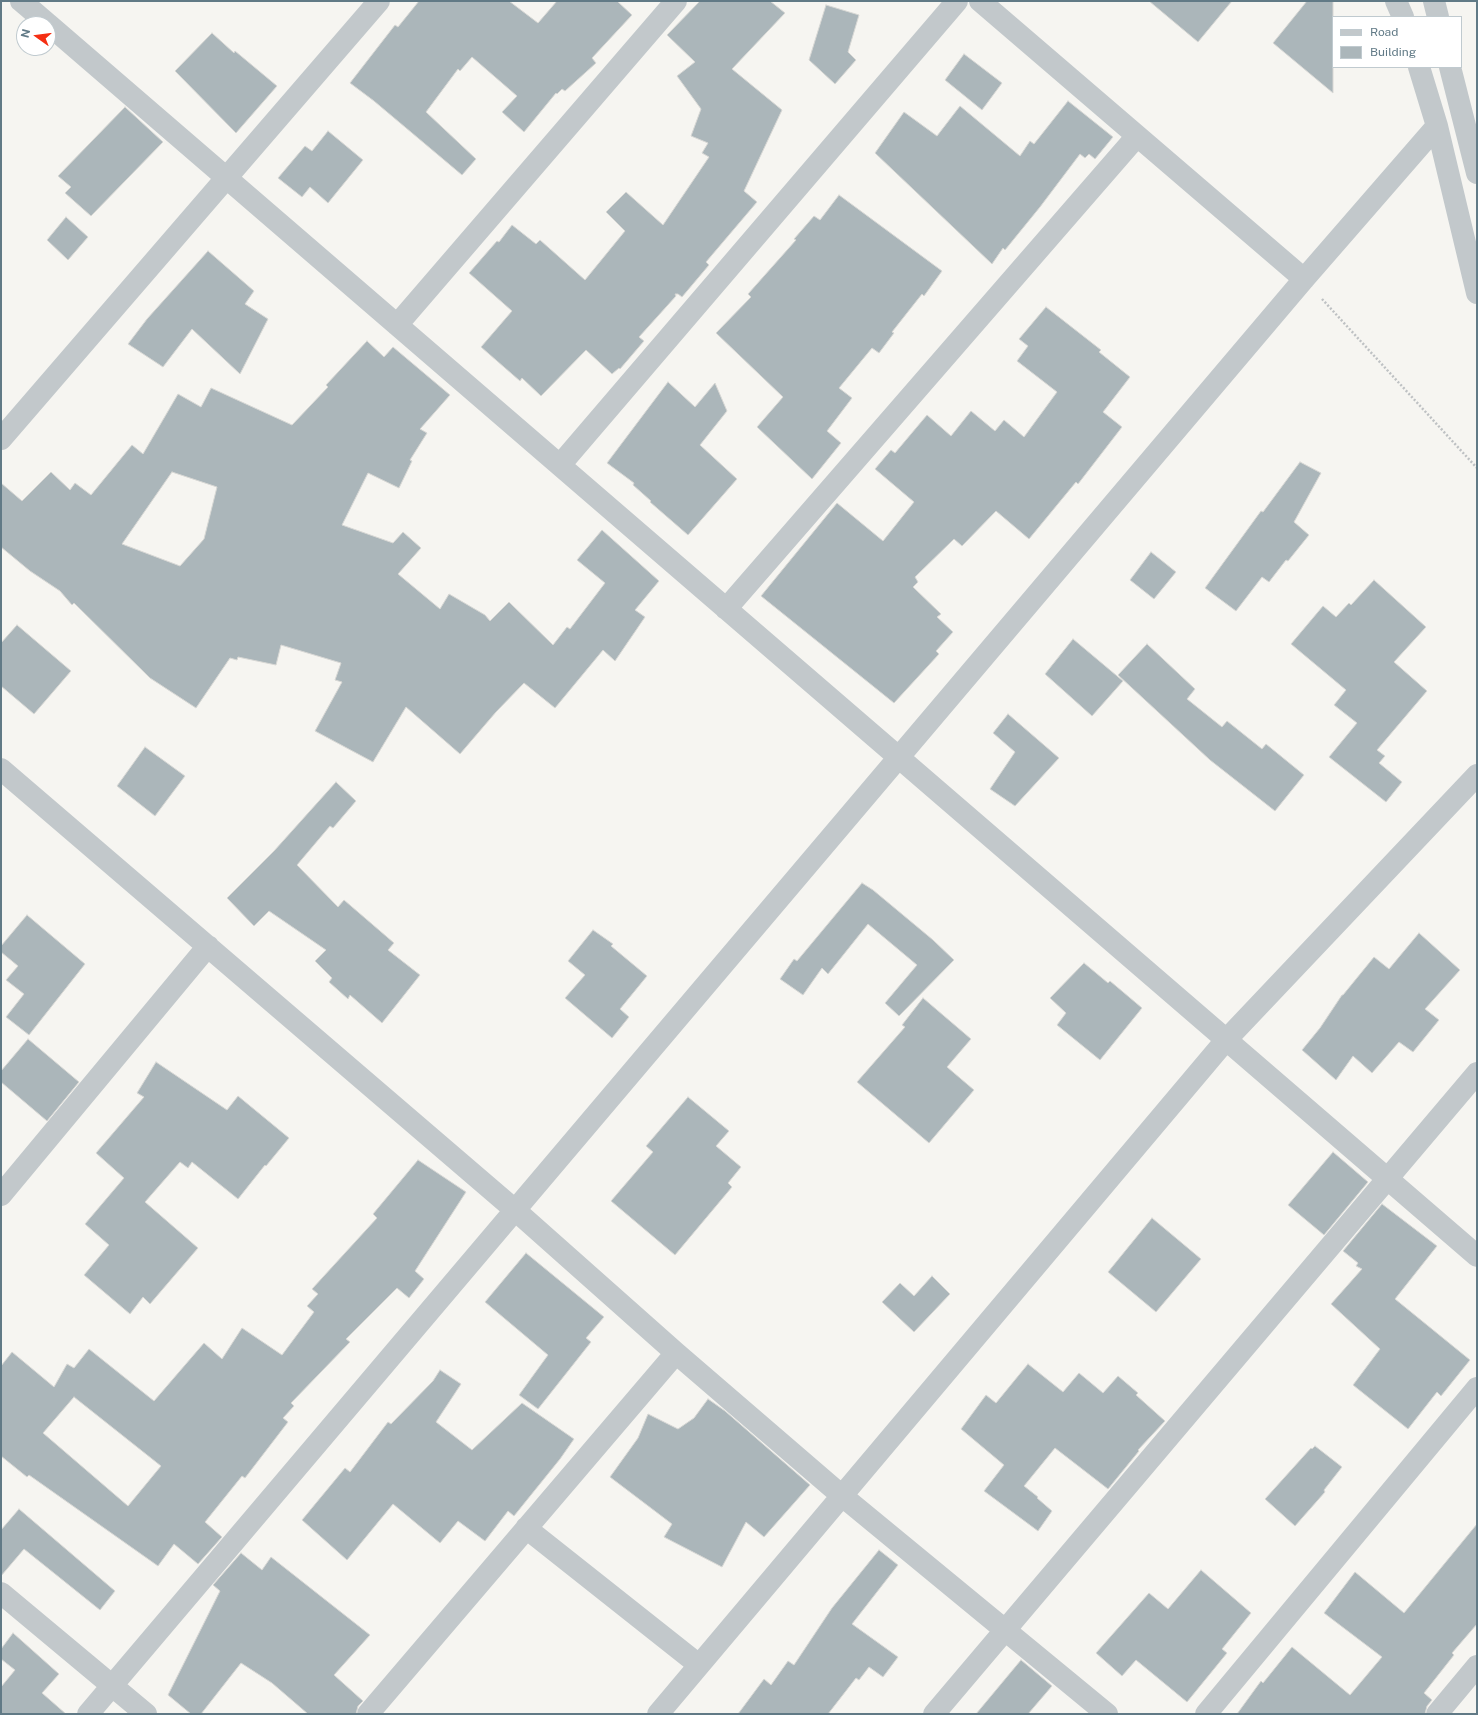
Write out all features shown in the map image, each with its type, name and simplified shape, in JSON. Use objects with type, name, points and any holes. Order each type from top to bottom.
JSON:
[{"type":"street","points":[[21,1],[39,16]]},
{"type":"street","points":[[1,440],[379,1]]},
{"type":"street","points":[[396,325],[676,1]]},
{"type":"street","points":[[560,465],[957,1]]},
{"type":"street","points":[[980,1],[1304,279]]},
{"type":"street","points":[[1396,1],[1403,16]]},
{"type":"street","points":[[1434,1],[1438,16]]},
{"type":"street","points":[[56,31],[1477,1256]]},
{"type":"street","points":[[1419,68],[1437,126],[1477,293]]},
{"type":"street","points":[[1450,68],[1477,173]]},
{"type":"street","points":[[88,1714],[1304,279],[1437,126]]},
{"type":"street","points":[[726,609],[1137,136]]},
{"type":"street","points":[[1,769],[515,1210],[676,1353],[841,1495],[1107,1714]]},
{"type":"street","points":[[658,1714],[1226,1040],[1477,775]]},
{"type":"street","points":[[1,1195],[208,946]]},
{"type":"street","points":[[934,1714],[1477,1073]]},
{"type":"street","points":[[368,1714],[676,1353]]},
{"type":"street","points":[[1206,1714],[1477,1388]]},
{"type":"street","points":[[526,1528],[699,1665]]},
{"type":"street","points":[[1,1593],[146,1714]]},
{"type":"street","points":[[1437,1714],[1477,1666]]},
{"type":"path","points":[[1304,279],[1477,468]]},
{"type":"building","points":[[419,1],[509,1],[538,23],[557,1],[617,1],[632,15],[592,58],[596,63],[565,91],[562,89],[557,94],[556,93],[524,132],[502,112],[517,96],[472,57],[460,71],[458,69],[426,112],[476,159],[462,175],[374,101],[350,83],[395,25],[398,27]]},
{"type":"building","points":[[700,1],[770,1],[785,13],[732,69],[782,110],[744,191],[757,202],[706,262],[709,265],[682,297],[675,294],[676,296],[639,337],[644,341],[620,369],[619,368],[612,374],[586,350],[541,396],[522,378],[520,381],[481,347],[512,311],[469,273],[497,241],[499,242],[512,225],[536,244],[540,240],[585,280],[625,231],[606,212],[626,192],[663,225],[709,157],[702,153],[708,143],[691,136],[701,109],[677,76],[695,62],[667,35]]},
{"type":"building","points":[[1149,1],[1232,1],[1198,42]]},
{"type":"building","points":[[1307,1],[1333,1],[1333,93],[1273,43]]},
{"type":"building","points":[[826,5],[859,15],[848,52],[856,60],[835,84],[809,60]]},
{"type":"building","points":[[212,33],[234,53],[235,51],[277,86],[236,133],[175,71]]},
{"type":"building","points":[[964,54],[1002,83],[982,110],[945,80]]},
{"type":"building","points":[[1068,101],[1113,137],[1095,159],[1089,154],[1085,158],[1080,154],[1040,207],[1005,250],[1003,248],[992,264],[875,153],[904,112],[937,136],[960,106],[1020,156],[1030,141],[1034,144]]},
{"type":"building","points":[[125,107],[163,142],[91,216],[65,193],[71,187],[58,176]]},
{"type":"building","points":[[328,131],[363,160],[328,203],[310,187],[302,197],[278,178],[305,146],[312,151]]},
{"type":"building","points":[[839,195],[942,271],[924,296],[922,294],[892,332],[894,333],[879,353],[872,348],[839,388],[852,398],[827,431],[841,443],[812,479],[757,427],[783,397],[716,333],[751,297],[748,294],[796,240],[794,239],[814,216],[820,220]]},
{"type":"building","points":[[66,217],[88,237],[68,260],[47,240]]},
{"type":"building","points":[[208,251],[254,291],[245,304],[268,319],[240,374],[192,329],[163,367],[128,344],[147,319]]},
{"type":"building","points":[[1046,307],[1101,350],[1099,352],[1130,377],[1103,412],[1122,427],[1078,484],[1076,482],[1029,539],[996,511],[962,546],[954,539],[915,577],[918,582],[913,587],[941,614],[937,617],[953,632],[936,651],[939,654],[894,703],[761,596],[837,503],[883,541],[914,502],[875,469],[891,450],[895,453],[927,415],[951,436],[971,411],[995,431],[1004,420],[1024,437],[1057,392],[1017,361],[1028,346],[1019,339]]},
{"type":"building","points":[[367,341],[384,357],[393,347],[450,395],[420,429],[427,433],[410,460],[412,461],[399,488],[368,473],[342,525],[393,543],[403,532],[421,548],[398,574],[440,609],[449,594],[485,615],[490,621],[509,602],[553,645],[567,627],[570,629],[605,583],[577,560],[602,530],[659,581],[635,610],[645,617],[615,661],[603,650],[555,708],[524,683],[496,712],[460,754],[406,707],[373,762],[315,731],[342,682],[335,680],[341,663],[281,645],[276,665],[238,657],[237,660],[230,658],[196,708],[150,678],[74,603],[72,605],[60,591],[30,571],[1,547],[1,483],[22,501],[51,472],[70,490],[75,483],[91,495],[132,445],[143,454],[178,394],[201,407],[211,388],[292,425],[328,387],[326,385]],"holes":[[[172,472],[217,487],[204,539],[180,566],[122,544]]]},
{"type":"building","points":[[668,382],[695,407],[715,383],[727,411],[700,445],[737,479],[688,535],[650,502],[651,501],[633,485],[634,483],[607,463]]},
{"type":"building","points":[[1300,462],[1321,473],[1294,522],[1309,535],[1288,561],[1286,560],[1269,582],[1262,577],[1236,611],[1205,588],[1261,511],[1263,512]]},
{"type":"building","points":[[1151,552],[1176,572],[1154,599],[1130,580]]},
{"type":"building","points":[[1374,580],[1426,627],[1394,662],[1427,691],[1377,750],[1385,756],[1379,763],[1402,782],[1386,802],[1329,757],[1357,723],[1334,705],[1346,690],[1291,644],[1323,606],[1336,617],[1349,603],[1351,605]]},
{"type":"building","points":[[17,625],[71,671],[34,714],[1,686],[1,643]]},
{"type":"building","points":[[1073,639],[1123,681],[1092,716],[1045,674]]},
{"type":"building","points":[[1147,644],[1195,689],[1187,699],[1222,727],[1227,721],[1262,749],[1266,744],[1304,775],[1275,811],[1210,760],[1118,675]]},
{"type":"building","points":[[1008,714],[1059,758],[1015,806],[990,789],[1015,752],[993,733]]},
{"type":"building","points":[[145,747],[185,776],[155,816],[117,786]]},
{"type":"building","points":[[336,782],[356,801],[333,828],[330,826],[297,865],[338,907],[344,900],[394,943],[388,950],[420,975],[382,1023],[350,995],[348,999],[329,982],[332,978],[315,961],[326,950],[269,911],[254,926],[227,898],[274,851]]},
{"type":"building","points":[[862,883],[873,890],[933,940],[954,960],[899,1016],[885,1003],[917,965],[868,924],[828,974],[822,968],[803,995],[780,979],[794,959],[797,961]]},
{"type":"building","points":[[27,915],[85,964],[29,1035],[6,1017],[24,994],[6,980],[18,966],[1,952],[1,946]]},
{"type":"building","points":[[593,930],[613,944],[611,946],[647,976],[620,1009],[629,1017],[612,1038],[565,998],[585,975],[568,961]]},
{"type":"building","points":[[1419,933],[1460,970],[1425,1009],[1439,1020],[1413,1052],[1399,1042],[1372,1073],[1353,1056],[1336,1080],[1302,1050],[1320,1028],[1342,995],[1374,957],[1389,969]]},
{"type":"building","points":[[1084,963],[1108,983],[1110,981],[1142,1008],[1100,1060],[1057,1025],[1066,1013],[1050,998]]},
{"type":"building","points":[[923,998],[971,1039],[947,1067],[974,1090],[929,1143],[857,1082],[905,1027],[902,1025]]},
{"type":"building","points":[[28,1039],[79,1082],[47,1121],[1,1082],[1,1071]]},
{"type":"building","points":[[156,1062],[227,1110],[238,1096],[289,1138],[238,1199],[192,1162],[188,1168],[180,1162],[145,1202],[198,1248],[150,1304],[143,1297],[130,1314],[84,1275],[109,1245],[85,1224],[124,1178],[96,1153],[144,1097],[137,1093]]},
{"type":"building","points":[[688,1097],[729,1131],[716,1146],[741,1167],[728,1183],[732,1187],[675,1255],[611,1201],[653,1152],[646,1146]]},
{"type":"building","points":[[1333,1152],[1368,1182],[1324,1235],[1288,1205]]},
{"type":"building","points":[[418,1160],[466,1192],[415,1271],[424,1279],[409,1298],[397,1288],[346,1339],[350,1342],[291,1403],[294,1406],[283,1418],[288,1422],[245,1478],[242,1476],[205,1522],[222,1537],[198,1564],[174,1544],[158,1566],[29,1475],[27,1477],[1,1456],[1,1366],[12,1352],[54,1387],[67,1364],[74,1368],[89,1349],[154,1401],[204,1343],[222,1359],[242,1328],[282,1355],[314,1312],[307,1306],[318,1294],[312,1289],[377,1218],[373,1214]],"holes":[[[74,1397],[161,1466],[128,1506],[43,1433]]]},
{"type":"building","points":[[1382,1204],[1437,1246],[1395,1299],[1470,1360],[1441,1396],[1437,1392],[1408,1429],[1353,1385],[1380,1349],[1331,1304],[1362,1269],[1356,1266],[1358,1263],[1343,1251]]},
{"type":"building","points":[[1152,1218],[1201,1259],[1156,1312],[1108,1272]]},
{"type":"building","points":[[526,1253],[604,1317],[586,1338],[591,1342],[538,1409],[519,1395],[548,1355],[485,1302]]},
{"type":"building","points":[[932,1276],[950,1294],[914,1332],[882,1302],[900,1283],[914,1296]]},
{"type":"building","points":[[1028,1364],[1063,1392],[1079,1373],[1103,1393],[1118,1376],[1138,1393],[1136,1395],[1165,1421],[1138,1450],[1139,1451],[1108,1489],[1055,1448],[1024,1486],[1052,1511],[1038,1531],[984,1491],[1004,1465],[961,1429],[986,1395],[996,1403]]},
{"type":"building","points":[[440,1370],[461,1384],[436,1422],[472,1450],[522,1403],[574,1439],[560,1459],[514,1516],[508,1511],[485,1541],[458,1521],[440,1543],[393,1504],[347,1560],[302,1520],[345,1468],[350,1472],[388,1422],[391,1424],[433,1381]]},
{"type":"building","points":[[708,1399],[725,1411],[810,1485],[764,1537],[746,1522],[722,1567],[664,1537],[672,1524],[610,1477],[638,1438],[648,1414],[678,1429],[694,1418]]},
{"type":"building","points":[[1315,1446],[1342,1467],[1324,1490],[1325,1492],[1295,1526],[1265,1499],[1311,1448],[1312,1449]]},
{"type":"building","points":[[19,1509],[115,1591],[100,1610],[24,1549],[1,1576],[1,1530]]},
{"type":"building","points":[[1477,1524],[1477,1624],[1452,1653],[1454,1655],[1424,1693],[1432,1700],[1427,1706],[1425,1714],[1237,1714],[1261,1681],[1263,1683],[1292,1647],[1350,1695],[1382,1657],[1324,1613],[1355,1572],[1404,1613]]},
{"type":"building","points":[[879,1550],[898,1565],[852,1624],[898,1657],[883,1677],[869,1667],[859,1680],[856,1678],[828,1714],[738,1714],[764,1679],[771,1685],[788,1661],[794,1665],[832,1608]]},
{"type":"building","points":[[241,1553],[262,1570],[271,1557],[370,1635],[334,1675],[363,1701],[358,1706],[356,1714],[308,1714],[272,1683],[241,1663],[201,1714],[191,1714],[168,1695],[220,1591],[213,1585]]},
{"type":"building","points":[[1201,1570],[1251,1613],[1222,1649],[1227,1653],[1187,1702],[1136,1660],[1122,1676],[1096,1653],[1149,1593],[1168,1609]]},
{"type":"building","points":[[13,1633],[59,1674],[42,1693],[66,1714],[1,1714],[1,1687],[15,1670],[1,1659],[1,1649]]},
{"type":"building","points":[[1021,1660],[1052,1686],[1028,1714],[976,1714]]}]
